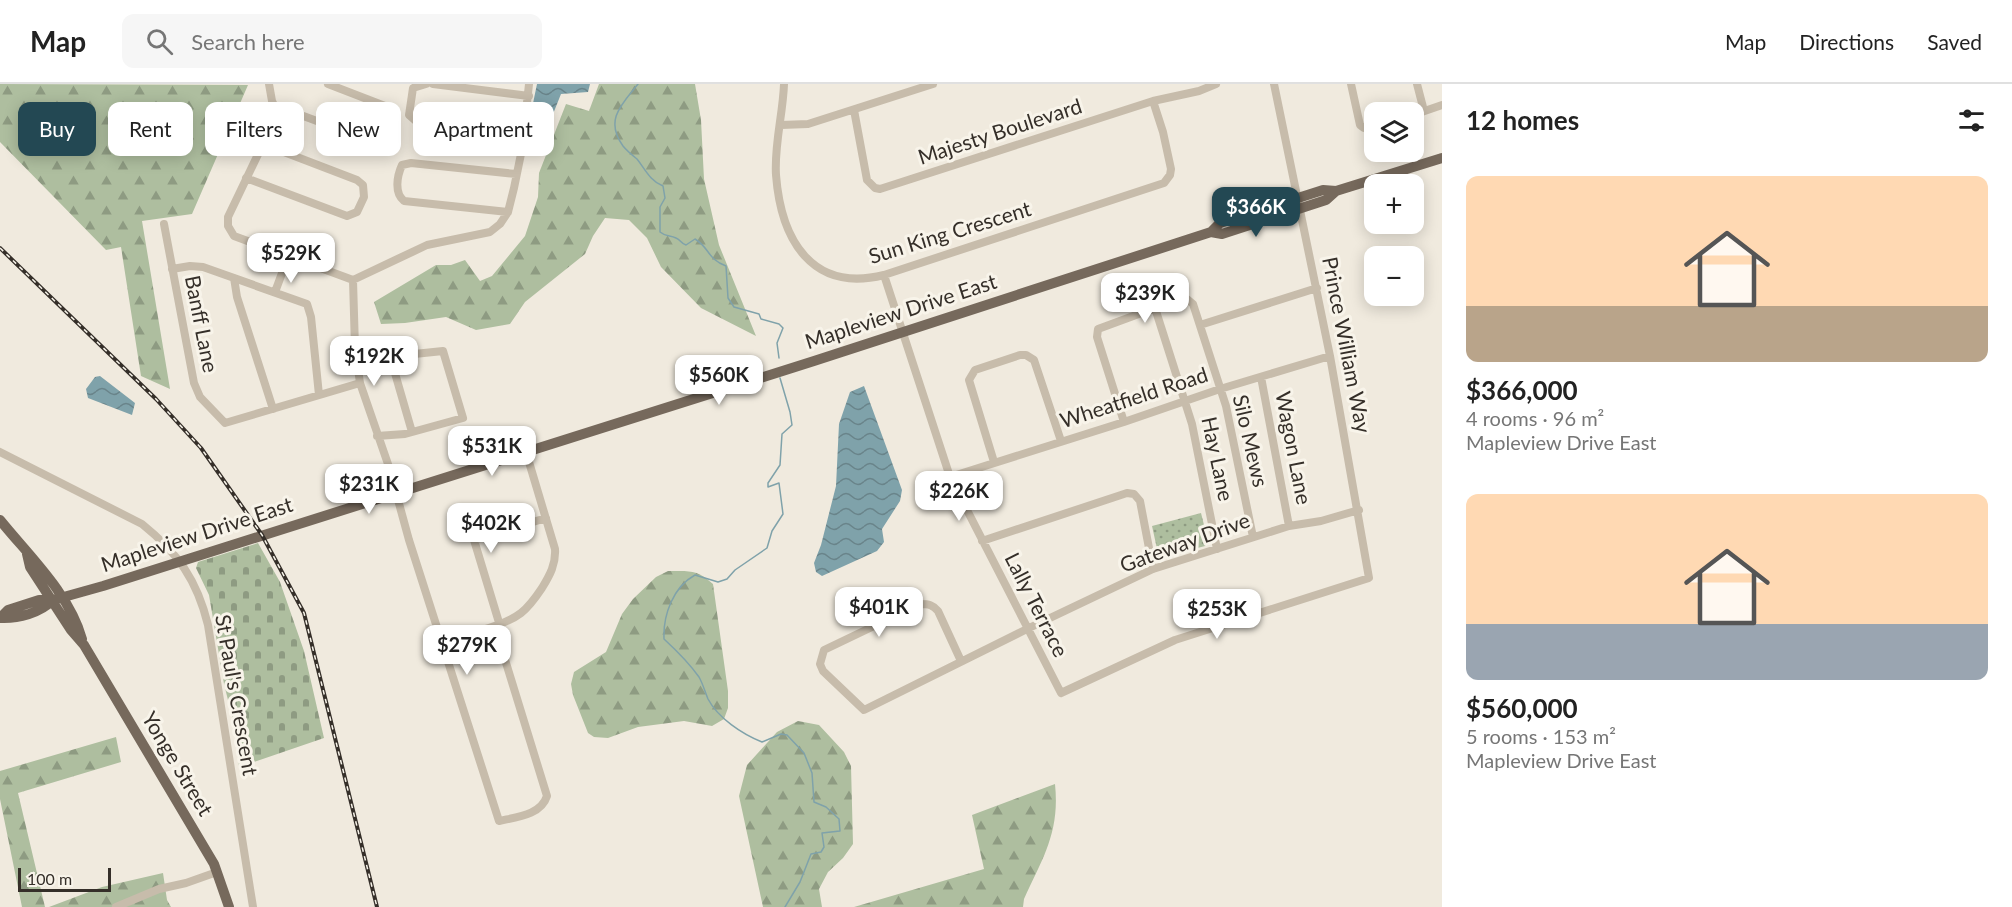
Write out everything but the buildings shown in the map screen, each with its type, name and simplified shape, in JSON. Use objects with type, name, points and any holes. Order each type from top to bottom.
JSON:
[{"type":"main road","name":"Mapleview Drive East","points":[[0,618],[10,619],[44,608],[57,599],[526,452],[1210,232],[1222,234],[1299,203],[1326,200],[1336,191],[1442,158]]},
{"type":"main road","name":"Yonge Street","points":[[0,520],[27,555],[38,563],[57,599],[79,627],[84,645],[214,864],[229,907]]},
{"type":"street","points":[[269,84],[272,102]]},
{"type":"street","points":[[304,116],[365,139],[382,129],[386,116],[385,106],[328,84]]},
{"type":"street","points":[[413,118],[409,115],[413,88],[426,84]]},
{"type":"street","points":[[433,84],[529,96]]},
{"type":"street","points":[[528,102],[530,84]]},
{"type":"street","name":"Sun King Crescent","points":[[784,84],[776,177],[785,223],[793,243],[800,253],[815,266],[835,276],[860,279],[884,275],[1164,183],[1171,169],[1153,101]]},
{"type":"street","points":[[780,125],[808,124],[933,84]]},
{"type":"street","name":"Majesty Boulevard","points":[[854,110],[867,180],[875,188],[880,189],[1153,101],[1199,91],[1215,84]]},
{"type":"street","name":"Prince William Way","points":[[1061,693],[1175,640],[1369,578],[1359,510],[1317,288],[1274,84]]},
{"type":"street","points":[[1351,84],[1360,124],[1364,128]]},
{"type":"street","points":[[1417,84],[1425,111],[1442,105]]},
{"type":"street","points":[[257,156],[228,217],[228,226],[234,236],[353,280],[427,245],[490,232],[500,224],[508,212],[520,156]]},
{"type":"street","points":[[246,178],[347,216],[357,212],[363,197],[363,185],[357,180],[294,156]]},
{"type":"street","points":[[508,212],[404,201],[399,197],[397,188],[400,171],[402,165],[411,163],[516,174]]},
{"type":"street","name":"Banff Lane","points":[[164,224],[194,383],[200,398],[225,423],[360,382]]},
{"type":"street","points":[[275,292],[288,257]]},
{"type":"street","points":[[172,269],[197,266],[304,302],[309,307],[319,395]]},
{"type":"street","name":"Lally Terrace","points":[[884,275],[951,477],[1061,693]]},
{"type":"street","points":[[234,278],[237,297],[273,409]]},
{"type":"street","points":[[353,280],[360,382],[389,467],[395,493],[499,821],[537,810],[544,805],[547,796],[503,653],[504,639],[474,540],[546,518]]},
{"type":"street","points":[[1200,325],[1317,288]]},
{"type":"street","name":"Silo Mews","points":[[1155,308],[1187,299],[1193,304],[1230,422],[1253,537]]},
{"type":"street","points":[[1124,422],[1097,331],[1099,327],[1155,308]]},
{"type":"street","name":"Hay Lane","points":[[1155,308],[1196,443],[1217,549]]},
{"type":"street","points":[[357,360],[443,351],[463,418],[412,432],[377,436]]},
{"type":"street","points":[[994,462],[969,376],[975,370],[1020,355],[1026,355],[1034,360],[1061,441]]},
{"type":"street","points":[[390,356],[412,432]]},
{"type":"street","name":"Wheatfield Road","points":[[951,477],[1220,389],[1330,356]]},
{"type":"street","name":"Wagon Lane","points":[[1261,377],[1289,526]]},
{"type":"street","name":"St Paul's Crescent","points":[[0,452],[128,515],[150,531],[187,569],[203,606],[208,625],[253,907]]},
{"type":"street","points":[[443,641],[498,624],[520,614],[531,604],[549,577],[555,561],[555,549],[526,452]]},
{"type":"street","points":[[982,541],[1127,493],[1134,494],[1140,501],[1153,569]]},
{"type":"street","name":"Gateway Drive","points":[[961,661],[938,611],[934,606],[920,604],[824,650],[820,664],[823,671],[864,710],[1153,569],[1289,526],[1322,521],[1359,510]]},
{"type":"street","points":[[117,907],[159,889],[186,883],[217,872]]},
{"type":"green space","points":[[0,84],[248,85],[241,102],[205,102],[205,156],[217,156],[192,214],[142,221],[170,389],[141,376],[121,247],[106,250],[0,142]]},
{"type":"green space","points":[[599,84],[695,84],[701,120],[704,179],[719,245],[756,336],[701,308],[661,267],[647,238],[629,220],[605,218],[585,254],[525,302],[510,324],[476,330],[446,317],[381,324],[374,302],[436,265],[451,265],[465,260],[480,281],[492,276],[525,236],[538,197],[539,173],[546,156],[554,156],[554,135],[566,104],[589,111]]},
{"type":"green space","points":[[1201,513],[1209,545],[1159,558],[1152,526]]},
{"type":"green space","points":[[258,543],[280,582],[304,651],[324,738],[239,767],[235,728],[224,684],[209,595],[196,568],[198,562]]},
{"type":"green space","points":[[668,571],[692,572],[713,584],[728,691],[728,708],[724,719],[712,726],[684,721],[638,727],[608,738],[594,737],[588,733],[573,695],[571,684],[574,672],[606,652],[622,614],[633,599],[656,577]]},
{"type":"green space","points":[[798,721],[819,725],[844,752],[851,766],[853,844],[843,858],[828,872],[819,889],[822,907],[763,907],[739,796],[747,765],[777,732]]},
{"type":"green space","points":[[116,737],[121,762],[18,793],[45,907],[22,907],[0,799],[0,771]]},
{"type":"green space","points":[[1055,784],[1055,816],[1049,844],[1024,899],[1023,907],[854,907],[984,869],[972,815]]},
{"type":"green space","points":[[163,873],[167,900],[171,907],[49,907],[102,887]]},
{"type":"water","points":[[537,84],[590,84],[588,92],[561,94],[554,112],[554,102],[533,102]]},
{"type":"water","points":[[100,376],[135,403],[132,415],[88,398],[86,389],[95,377]]},
{"type":"water","points":[[864,386],[902,490],[900,501],[882,529],[884,542],[877,551],[822,576],[816,572],[814,563],[836,486],[839,424],[850,392]]},
{"type":"waterway","points":[[638,84],[617,113],[615,128],[623,146],[637,159],[651,178],[663,186],[665,198],[660,207],[660,232],[686,245],[695,239],[715,260],[726,266],[728,298],[734,307],[759,314],[761,319],[779,324],[783,328],[777,343],[779,358]]},
{"type":"waterway","points":[[780,378],[792,425],[782,434],[780,465],[768,483],[768,487],[779,483],[783,514],[772,531],[767,548],[735,570],[727,579],[718,582],[695,575],[687,580],[671,602],[665,621],[664,639],[695,672],[712,706],[731,725],[762,742],[781,734],[787,735],[804,753],[812,773],[814,802],[826,807],[839,819],[840,831],[822,833],[824,847],[821,852],[811,854],[800,882],[785,907]]},
{"type":"railway","points":[[0,248],[156,399],[201,448],[262,535],[304,613],[377,907]]}]
